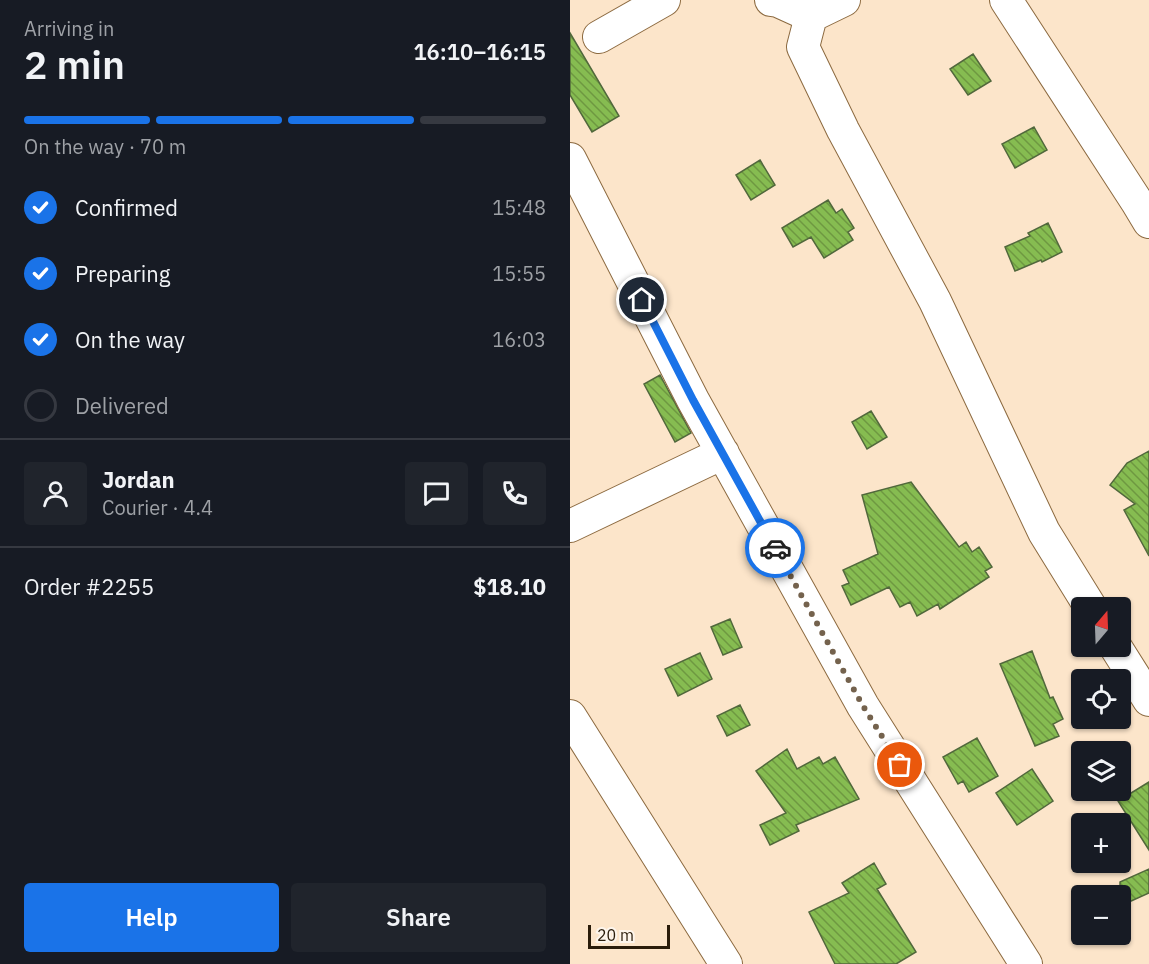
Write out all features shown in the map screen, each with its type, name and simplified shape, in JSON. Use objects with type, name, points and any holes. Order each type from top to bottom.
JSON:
[{"type":"street","points":[[599,37],[664,0]]},
{"type":"street","points":[[771,0],[811,16]]},
{"type":"street","points":[[844,0],[811,16],[803,47],[843,130],[935,301],[1044,532],[1084,597]]},
{"type":"street","points":[[1006,0],[1149,222]]},
{"type":"street","points":[[570,159],[688,390],[863,706],[1026,964]]},
{"type":"street","points":[[570,526],[723,453]]},
{"type":"street","points":[[1123,657],[1149,700]]},
{"type":"street","points":[[570,716],[726,964]]},
{"type":"building","points":[[570,33],[619,116],[592,132],[570,95]]},
{"type":"building","points":[[973,54],[991,81],[968,95],[950,69]]},
{"type":"building","points":[[1034,127],[1047,150],[1015,168],[1002,144]]},
{"type":"building","points":[[760,160],[775,185],[751,200],[736,175]]},
{"type":"building","points":[[828,200],[836,213],[842,209],[854,228],[848,232],[853,240],[824,258],[811,237],[793,247],[782,228]]},
{"type":"building","points":[[1048,223],[1062,252],[1015,271],[1005,247],[1030,236],[1028,233]]},
{"type":"building","points":[[660,375],[691,433],[675,442],[644,384]]},
{"type":"building","points":[[871,411],[887,437],[867,449],[852,422]]},
{"type":"building","points":[[1149,451],[1149,556],[1124,510],[1135,504],[1110,485],[1127,463]]},
{"type":"building","points":[[911,482],[959,547],[966,542],[972,552],[979,547],[992,567],[985,571],[989,577],[940,609],[938,604],[917,616],[910,602],[900,607],[889,587],[851,605],[842,586],[849,583],[843,570],[878,554],[862,495]]},
{"type":"building","points":[[730,619],[742,647],[723,655],[711,627]]},
{"type":"building","points":[[1032,651],[1050,698],[1053,697],[1063,719],[1053,724],[1059,736],[1035,746],[1000,664]]},
{"type":"building","points":[[700,653],[712,679],[678,696],[665,669]]},
{"type":"building","points":[[740,705],[750,725],[727,736],[717,716]]},
{"type":"building","points":[[977,738],[998,776],[969,792],[963,781],[958,784],[943,757]]},
{"type":"building","points":[[787,749],[797,769],[819,757],[823,764],[835,757],[859,799],[796,825],[799,831],[770,845],[760,825],[786,813],[756,771]]},
{"type":"building","points":[[1032,769],[1053,801],[1017,825],[996,793]]},
{"type":"building","points":[[1149,782],[1149,850],[1131,822],[1131,813],[1126,813],[1118,801],[1131,801],[1131,793]]},
{"type":"building","points":[[874,863],[886,884],[877,889],[916,952],[896,964],[835,964],[809,912],[849,893],[842,883]]},
{"type":"building","points":[[1149,869],[1149,893],[1131,901],[1131,885],[1120,885],[1120,882]]},
{"type":"way so far","points":[[775,548],[863,706],[900,765]]},
{"type":"route","points":[[642,300],[693,400],[775,548]]}]
